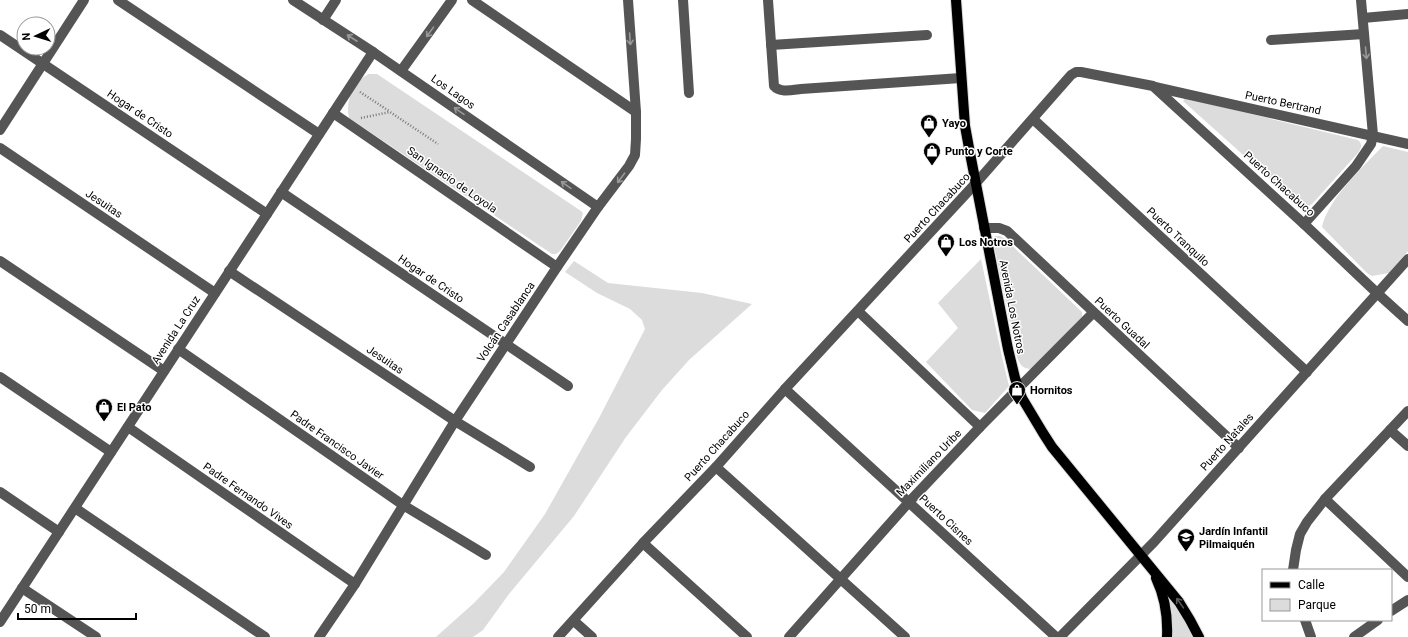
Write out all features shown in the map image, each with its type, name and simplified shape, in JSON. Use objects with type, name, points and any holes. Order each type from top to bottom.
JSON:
[{"type":"main road","name":"Avenida Los Notros","points":[[956,0],[965,126],[1011,362],[1018,389],[1027,407],[1052,446],[1180,602],[1199,637]]},
{"type":"main road","name":"Avenida Los Notros","points":[[1141,555],[1161,590],[1166,613],[1167,637]]},
{"type":"street","points":[[0,130],[84,0]]},
{"type":"street","points":[[118,0],[319,134]]},
{"type":"street","name":"Los Lagos","points":[[293,0],[401,71],[598,207]]},
{"type":"street","points":[[323,20],[336,0]]},
{"type":"street","points":[[401,71],[452,0]]},
{"type":"street","points":[[472,0],[636,112]]},
{"type":"street","name":"Volcán Casablanca","points":[[320,637],[355,584],[455,421],[557,267],[598,207],[629,166],[635,155],[636,112],[628,0]]},
{"type":"street","points":[[683,0],[689,93]]},
{"type":"street","points":[[768,0],[774,86],[777,89],[781,90],[961,78]]},
{"type":"street","points":[[1304,224],[1356,166],[1371,144],[1373,135],[1361,0]]},
{"type":"street","points":[[1363,18],[1408,14]]},
{"type":"street","name":"Hogar de Cristo","points":[[0,34],[267,214]]},
{"type":"street","points":[[1271,40],[1364,34]]},
{"type":"street","points":[[771,45],[927,35]]},
{"type":"street","name":"Avenida La Cruz","points":[[0,622],[4,609],[22,588],[75,508],[373,52]]},
{"type":"street","name":"Puerto Chacabuco","points":[[558,637],[976,183],[1071,75],[1076,72],[1153,86],[1408,321]]},
{"type":"street","name":"Puerto Bertrand","points":[[1153,86],[1408,144]]},
{"type":"street","name":"San Ignacio de Loyola","points":[[333,113],[557,267]]},
{"type":"street","name":"Puerto Tranquilo","points":[[1033,119],[1306,372]]},
{"type":"street","name":"Jesuitas","points":[[0,148],[215,293]]},
{"type":"street","name":"Hogar de Cristo","points":[[281,192],[568,386]]},
{"type":"street","name":"Puerto Guadal","points":[[984,228],[999,228],[1007,232],[1239,448]]},
{"type":"street","name":"Puerto Natales","points":[[1060,637],[1154,542],[1408,259]]},
{"type":"street","points":[[0,261],[164,371]]},
{"type":"street","name":"Jesuitas","points":[[229,271],[455,421],[530,467]]},
{"type":"street","points":[[858,311],[980,427]]},
{"type":"street","name":"Maximiliano Uribe","points":[[789,637],[908,502],[980,427],[1094,313]]},
{"type":"street","name":"Padre Francisco Javier","points":[[178,349],[403,505],[486,555]]},
{"type":"street","points":[[0,377],[111,452]]},
{"type":"street","name":"Puerto Cisnes","points":[[785,389],[1056,637]]},
{"type":"street","points":[[1293,569],[1300,534],[1307,522],[1325,500],[1408,411]]},
{"type":"street","name":"Padre Fernando Vives","points":[[128,427],[355,584]]},
{"type":"street","points":[[1390,430],[1408,446]]},
{"type":"street","points":[[716,466],[905,637]]},
{"type":"street","points":[[0,492],[59,532]]},
{"type":"street","points":[[1325,500],[1408,577]]},
{"type":"street","points":[[75,508],[264,637]]},
{"type":"street","points":[[643,543],[748,637]]},
{"type":"street","points":[[22,588],[96,637]]},
{"type":"street","points":[[1392,610],[1408,600]]},
{"type":"street","points":[[574,621],[592,637]]},
{"type":"street","points":[[1305,621],[1311,637]]},
{"type":"street","points":[[1354,637],[1377,621]]},
{"type":"path","points":[[350,86],[438,144]]},
{"type":"path","points":[[345,121],[390,112]]},
{"type":"green space","points":[[369,74],[377,74],[581,211],[583,213],[581,221],[560,251],[556,254],[552,254],[349,118],[349,98],[359,81]]},
{"type":"green space","points":[[1185,98],[1358,140],[1361,143],[1361,148],[1312,204],[1309,206],[1299,205],[1183,101]]},
{"type":"green space","points":[[1383,146],[1408,152],[1408,251],[1389,273],[1372,276],[1367,273],[1322,227],[1331,205],[1356,173]]},
{"type":"green space","points":[[995,236],[1000,236],[1005,239],[1082,312],[1082,317],[1034,369],[1027,369],[1023,367],[1017,357],[993,240]]},
{"type":"green space","points":[[981,259],[1009,386],[985,413],[972,410],[926,362],[958,328],[938,303]]},
{"type":"green space","points":[[574,261],[608,283],[702,293],[752,304],[689,360],[662,390],[626,437],[574,516],[509,594],[483,630],[473,637],[436,637],[474,603],[504,572],[545,514],[599,418],[645,329],[642,320],[630,309],[597,293],[565,272]]},
{"type":"green space","points":[[1170,597],[1184,617],[1193,637],[1171,637],[1168,599]]},
{"type":"place","name":"Yayo","points":[[929,138]]},
{"type":"place","name":"Punto y Corte","points":[[932,166]]},
{"type":"place","name":"Los Notros","points":[[946,257]]},
{"type":"place","name":"Hornitos","points":[[1017,405]]},
{"type":"place","name":"El Pato","points":[[104,422]]},
{"type":"place","name":"Jardín Infantil Pilmaiquén","points":[[1186,552]]}]
